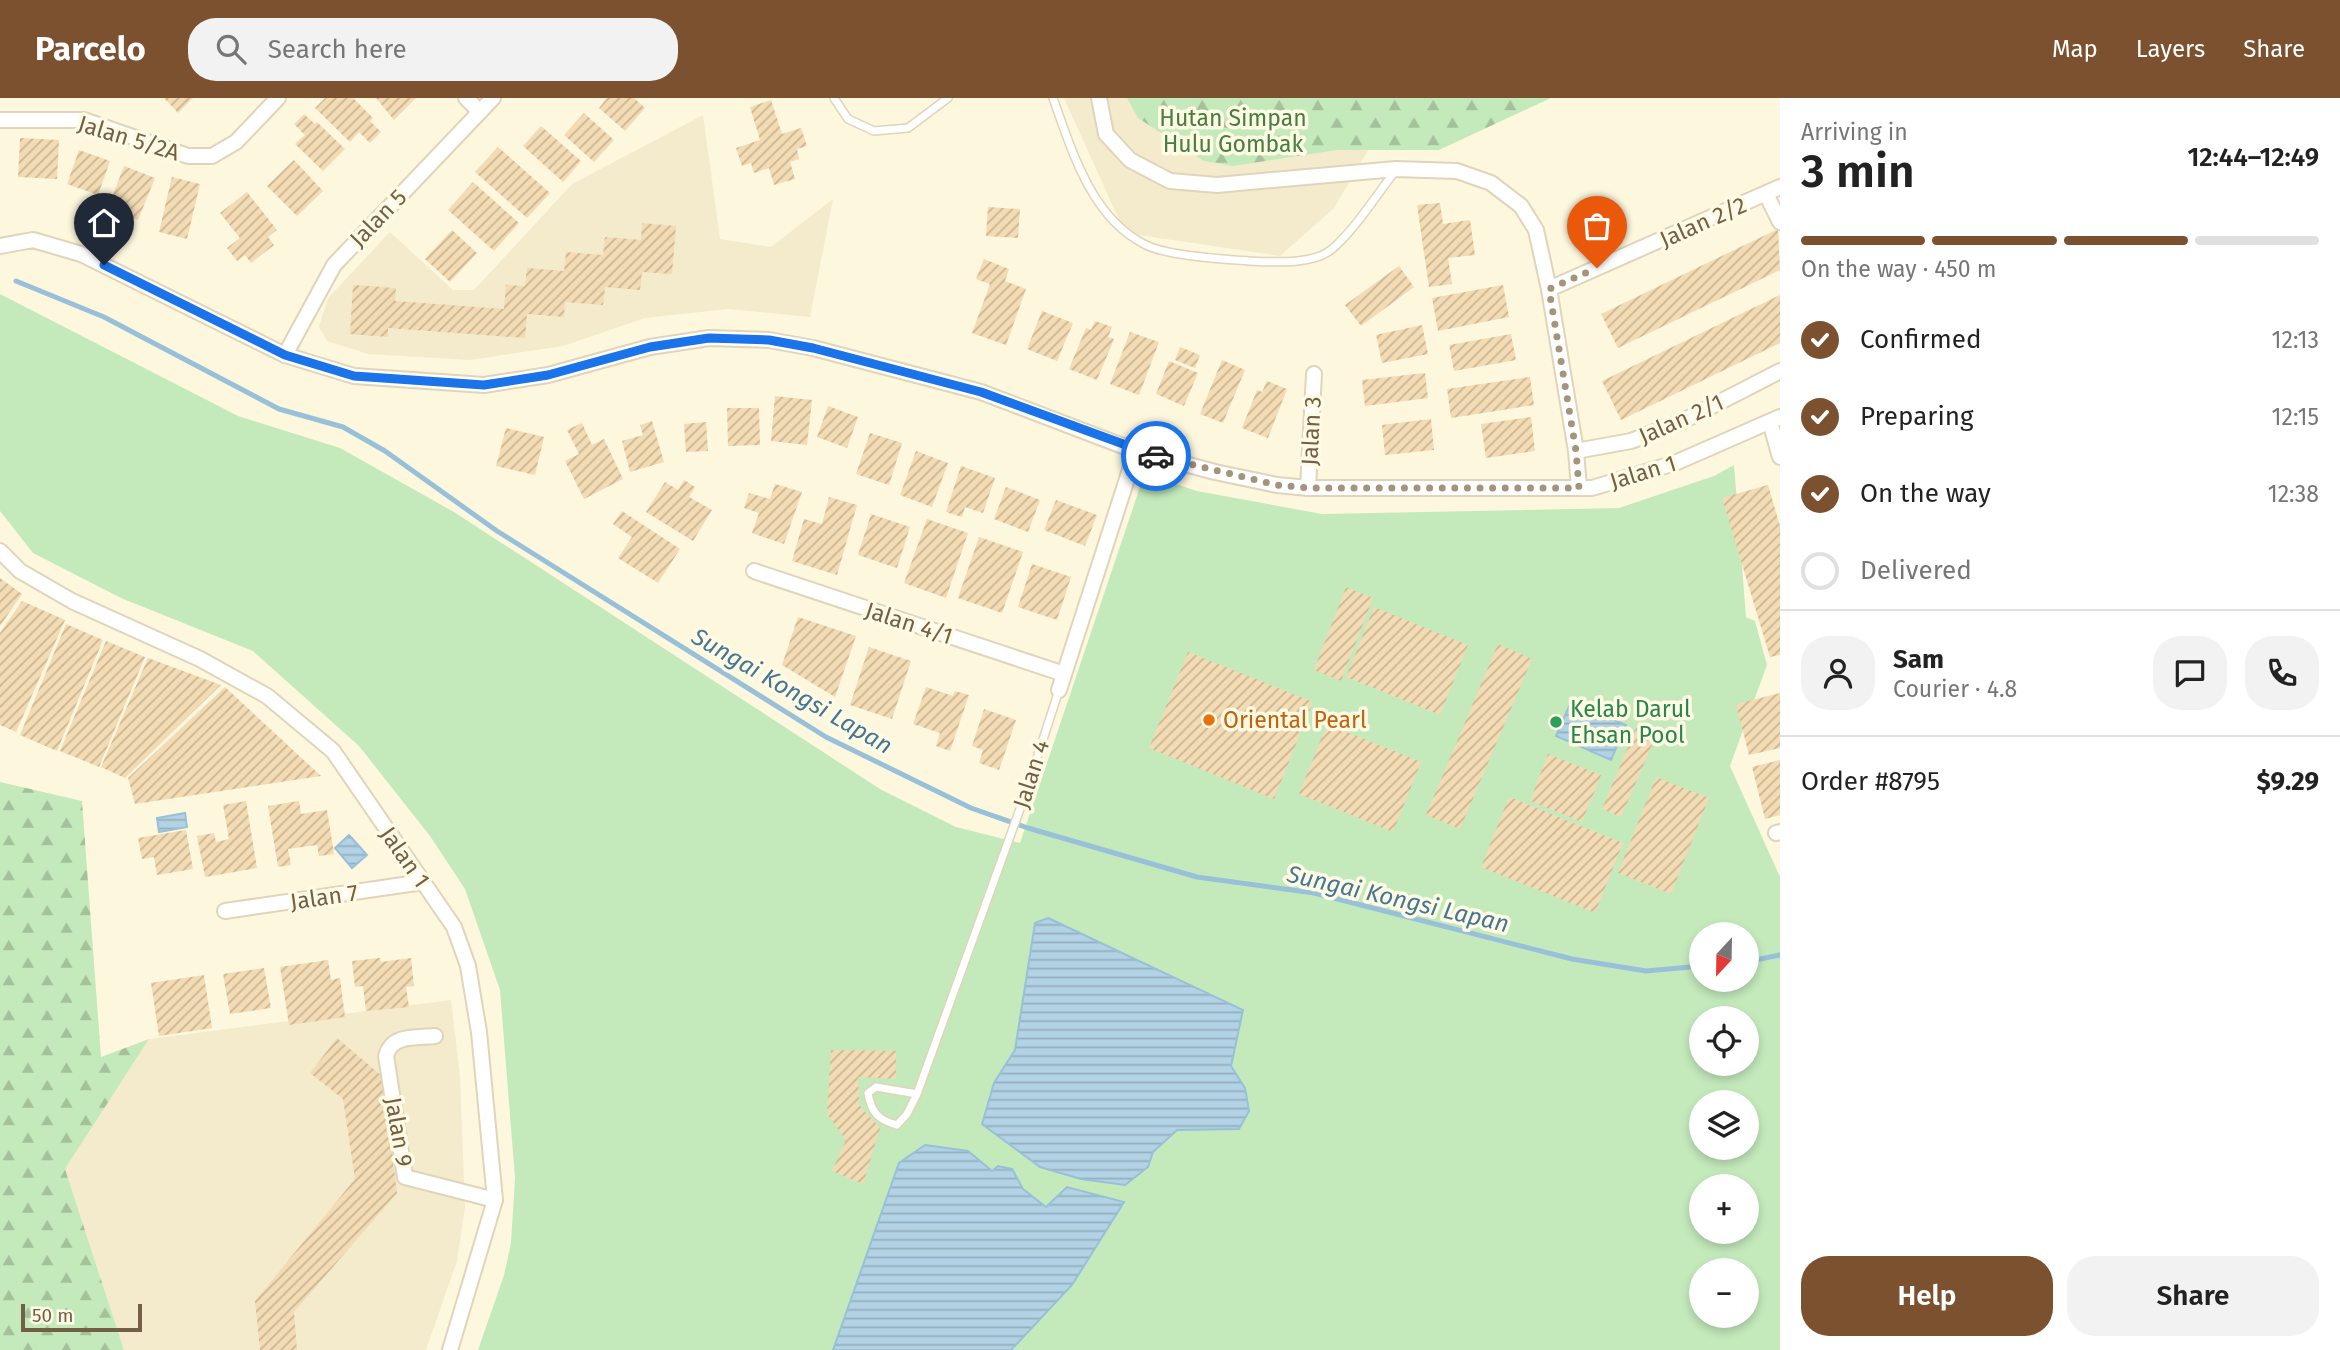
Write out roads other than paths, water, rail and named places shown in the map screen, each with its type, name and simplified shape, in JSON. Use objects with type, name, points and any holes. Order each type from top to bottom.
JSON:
[{"type":"street","name":"Jalan 5/2A","points":[[0,120],[84,120],[188,156],[212,156],[236,142],[278,98]]},
{"type":"street","points":[[466,98],[480,111]]},
{"type":"street","name":"Jalan 5","points":[[285,355],[334,265],[493,98]]},
{"type":"street","points":[[1099,98],[1107,134],[1130,160],[1170,181],[1217,185],[1396,169],[1457,171],[1491,183],[1521,206],[1536,230],[1549,289],[1576,451],[1579,488]]},
{"type":"street","name":"Jalan 2/2","points":[[1549,289],[1780,187]]},
{"type":"street","points":[[1766,194],[1780,222]]},
{"type":"street","name":"Jalan 1","points":[[0,246],[33,240],[81,254],[285,355],[354,376],[484,385],[548,375],[650,347],[709,338],[769,340],[813,348],[981,392],[1136,451],[1277,485],[1308,488],[1592,488],[1675,463],[1775,419]]},
{"type":"street","name":"Jalan 2/1","points":[[1576,451],[1631,441],[1684,421],[1780,371]]},
{"type":"street","name":"Jalan 3","points":[[1308,488],[1314,374]]},
{"type":"street","points":[[1775,419],[1780,457]]},
{"type":"street","name":"Jalan 4","points":[[1059,690],[1136,451]]},
{"type":"street","name":"Jalan 1","points":[[0,551],[20,571],[72,601],[200,659],[267,696],[332,751],[454,927],[468,966],[478,1032],[495,1200],[450,1350]]},
{"type":"street","name":"Jalan 4/1","points":[[754,571],[1064,674]]},
{"type":"street","name":"Jalan 7","points":[[225,911],[423,882]]},
{"type":"street","name":"Jalan 9","points":[[435,1036],[396,1040],[389,1045],[386,1056],[405,1177],[495,1200]]},
{"type":"lane","points":[[834,98],[848,119],[874,131],[908,128],[948,98]]},
{"type":"lane","points":[[1054,98],[1071,149],[1095,197],[1115,226],[1146,246],[1216,259],[1289,263],[1331,251],[1396,169]]},
{"type":"lane","name":"Jalan 4","points":[[916,1094],[876,1087],[868,1093],[871,1108],[883,1121],[897,1125],[907,1114],[916,1094],[993,885],[1059,690]]},
{"type":"water","points":[[1571,702],[1626,725],[1611,760],[1556,736]]},
{"type":"water","points":[[185,813],[187,827],[159,832],[157,818]]},
{"type":"water","points":[[349,835],[367,855],[352,868],[335,848]]},
{"type":"water","points":[[1048,918],[1243,1010],[1231,1066],[1245,1088],[1249,1111],[1239,1129],[1177,1130],[1153,1152],[1148,1167],[1125,1185],[1081,1179],[1040,1167],[982,1124],[994,1083],[1015,1050],[1035,923]]},
{"type":"water","points":[[925,1145],[968,1151],[992,1171],[998,1166],[1012,1169],[1023,1189],[1046,1207],[1067,1187],[1124,1202],[1072,1285],[1011,1350],[833,1350],[899,1163]]},
{"type":"waterway","name":"Sungai Kongsi Lapan","points":[[16,281],[104,317],[279,409],[343,427],[385,451],[497,531],[826,737],[971,808],[1028,828],[1197,877],[1314,893],[1572,959],[1646,971],[1689,967]]},
{"type":"waterway","name":"Sungai Kongsi Lapan","points":[[1759,959],[1780,955]]},
{"type":"place","name":"Oriental Pearl","points":[[1209,720]]},
{"type":"place","name":"Kelab Darul Ehsan Pool","points":[[1556,722]]},
{"type":"park label","name":"Hutan Simpan Hulu Gombak","points":[[1233,131]]}]
